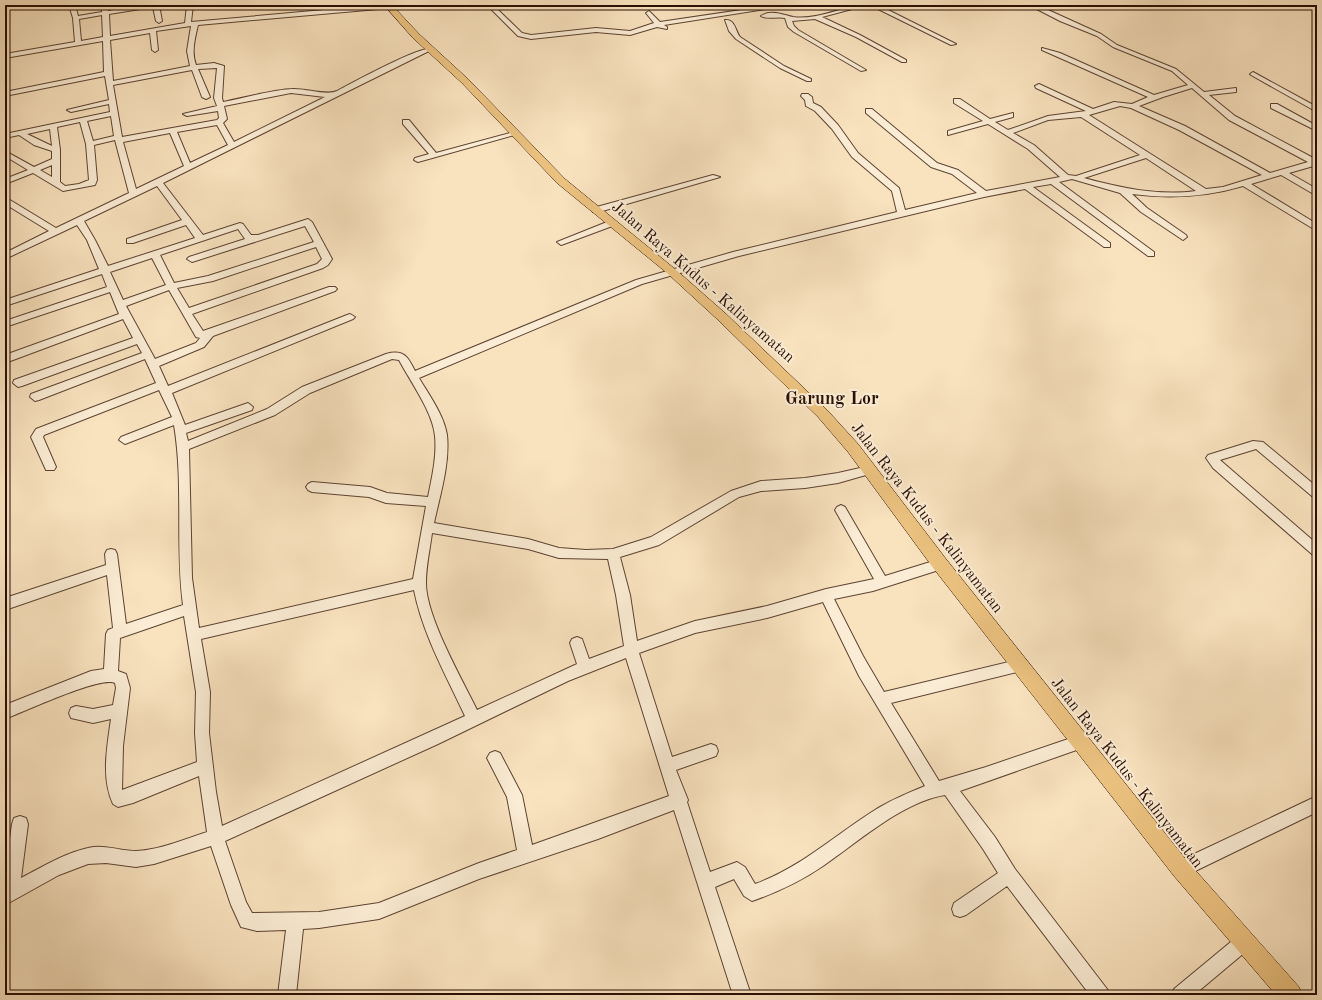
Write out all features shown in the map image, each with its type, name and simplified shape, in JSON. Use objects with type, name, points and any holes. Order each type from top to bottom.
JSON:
[{"type":"main road","name":"Jalan Raya Kudus - Kalinyamatan","points":[[393,5],[430,49],[465,81],[514,134],[561,181],[671,271],[764,356],[823,414],[869,470],[940,564],[1181,869],[1291,995]]},
{"type":"street","points":[[72,5],[76,18],[78,43]]},
{"type":"street","points":[[105,5],[107,12],[106,50],[108,73],[119,139],[133,194]]},
{"type":"street","points":[[76,18],[137,6],[154,5],[159,21]]},
{"type":"street","points":[[190,5],[192,24],[191,48],[194,67],[206,97]]},
{"type":"street","points":[[305,5],[308,14]]},
{"type":"street","points":[[5,56],[192,24],[393,5]]},
{"type":"street","points":[[490,5],[520,35],[526,37],[596,30],[630,33],[659,24],[788,5]]},
{"type":"street","points":[[832,5],[840,11]]},
{"type":"street","points":[[789,19],[816,17],[864,5]]},
{"type":"street","points":[[873,5],[953,44]]},
{"type":"street","points":[[1034,6],[1050,5]]},
{"type":"street","points":[[1034,6],[1062,20],[1099,35],[1115,46],[1174,70],[1232,118],[1316,163]]},
{"type":"street","points":[[649,13],[659,24],[668,28],[773,14],[784,15],[789,19],[791,27],[796,31],[863,70]]},
{"type":"street","points":[[816,17],[858,36],[904,61]]},
{"type":"street","points":[[727,21],[731,24],[735,35],[738,38],[782,67],[809,80]]},
{"type":"street","points":[[154,30],[154,50]]},
{"type":"street","points":[[8,252],[79,221],[401,61],[430,49]]},
{"type":"street","points":[[1044,49],[1082,64],[1106,77],[1153,97]]},
{"type":"street","points":[[110,84],[194,67],[214,64],[221,66],[218,98],[223,119],[220,122]]},
{"type":"street","points":[[5,94],[108,73]]},
{"type":"street","points":[[1253,74],[1317,110]]},
{"type":"street","points":[[1039,86],[1092,111]]},
{"type":"street","points":[[1133,106],[1153,97],[1193,86]]},
{"type":"street","points":[[1202,94],[1233,90]]},
{"type":"street","points":[[187,114],[292,91],[312,92],[332,96]]},
{"type":"street","points":[[805,96],[809,99],[809,104],[818,110],[844,137],[856,155],[896,190],[902,214]]},
{"type":"street","points":[[71,110],[113,101]]},
{"type":"street","points":[[957,101],[1031,147],[1065,177]]},
{"type":"street","points":[[1007,133],[1028,124],[1050,118],[1082,114],[1121,103],[1133,106],[1182,128],[1269,176]]},
{"type":"street","points":[[1274,106],[1317,129]]},
{"type":"street","points":[[869,111],[904,142],[934,165],[955,172],[984,194]]},
{"type":"street","points":[[5,136],[114,113]]},
{"type":"street","points":[[1082,114],[1206,193]]},
{"type":"street","points":[[951,133],[1010,116]]},
{"type":"street","points":[[5,153],[56,183],[63,189],[92,183],[90,144],[83,120]]},
{"type":"street","points":[[220,122],[232,146]]},
{"type":"street","points":[[90,144],[220,122]]},
{"type":"street","points":[[406,122],[435,156]]},
{"type":"street","points":[[53,126],[56,150],[56,183]]},
{"type":"street","points":[[173,131],[188,167]]},
{"type":"street","points":[[20,133],[37,143],[56,150]]},
{"type":"street","points":[[418,160],[514,134]]},
{"type":"street","points":[[413,376],[638,282],[671,271],[984,194],[1065,177],[1079,177],[1147,155]]},
{"type":"street","points":[[5,182],[55,161]]},
{"type":"street","points":[[1079,177],[1102,186],[1123,191],[1159,195],[1206,193],[1316,163]]},
{"type":"street","points":[[1282,172],[1317,193]]},
{"type":"street","points":[[596,210],[716,177]]},
{"type":"street","points":[[1051,180],[1151,254]]},
{"type":"street","points":[[158,182],[201,239]]},
{"type":"street","points":[[1244,183],[1317,228]]},
{"type":"street","points":[[1026,185],[1044,200],[1107,245]]},
{"type":"street","points":[[1123,191],[1144,210],[1183,237]]},
{"type":"street","points":[[5,200],[56,232]]},
{"type":"street","points":[[79,221],[138,340],[164,388],[180,425],[184,446],[186,494],[185,547],[189,609],[203,692],[202,733],[205,766],[216,837],[239,905],[247,921],[319,920],[380,911],[480,871],[680,800]]},
{"type":"street","points":[[130,241],[188,221]]},
{"type":"street","points":[[187,312],[320,266],[325,263],[327,259],[308,222],[256,237],[192,259]]},
{"type":"street","points":[[561,242],[612,223]]},
{"type":"street","points":[[5,303],[240,226],[249,238],[256,237]]},
{"type":"street","points":[[5,359],[123,310],[171,286],[210,279],[319,243]]},
{"type":"street","points":[[154,253],[197,332],[203,335],[332,289]]},
{"type":"street","points":[[5,324],[113,288]]},
{"type":"street","points":[[50,467],[37,437],[40,432],[164,388],[350,317]]},
{"type":"street","points":[[35,397],[200,345],[209,334]]},
{"type":"street","points":[[18,383],[138,340]]},
{"type":"street","points":[[184,446],[270,412],[289,402],[306,390],[390,356],[396,355],[403,358],[437,421],[441,435],[439,472],[427,527],[419,582],[424,607],[434,636],[474,719]]},
{"type":"street","points":[[125,440],[248,407]]},
{"type":"street","points":[[1317,494],[1259,445],[1253,445],[1212,458],[1217,465],[1317,552]]},
{"type":"street","points":[[427,527],[528,544],[559,553],[586,555],[613,554],[655,541],[735,494],[761,486],[812,482],[838,478],[869,470]]},
{"type":"street","points":[[312,486],[370,492],[386,498],[432,502]]},
{"type":"street","points":[[841,510],[882,582]]},
{"type":"street","points":[[111,554],[120,632]]},
{"type":"street","points":[[613,554],[623,595],[631,650],[667,766],[680,800],[742,995]]},
{"type":"street","points":[[8,894],[54,869],[88,856],[106,855],[136,859],[154,856],[216,837],[585,667],[695,627],[767,612],[826,595],[882,582],[940,564]]},
{"type":"street","points":[[5,604],[113,568]]},
{"type":"street","points":[[194,635],[419,582]]},
{"type":"street","points":[[826,595],[850,646],[924,768],[989,843],[1009,875],[1101,995]]},
{"type":"street","points":[[111,674],[113,634],[189,609]]},
{"type":"street","points":[[577,643],[585,667]]},
{"type":"street","points":[[881,699],[1022,666]]},
{"type":"street","points":[[5,712],[91,678],[111,674],[119,677],[123,683],[114,785],[115,797],[118,799],[133,795],[205,766]]},
{"type":"street","points":[[76,713],[93,716],[120,710]]},
{"type":"street","points":[[706,882],[737,870],[741,873],[748,890],[752,893],[758,891],[786,879],[821,859],[881,815],[941,788],[1080,742]]},
{"type":"street","points":[[667,766],[710,751]]},
{"type":"street","points":[[495,758],[514,795],[526,855]]},
{"type":"street","points":[[1181,869],[1317,804]]},
{"type":"street","points":[[8,894],[20,824]]},
{"type":"street","points":[[960,908],[1009,875]]},
{"type":"street","points":[[287,995],[295,921]]},
{"type":"street","points":[[1180,995],[1244,942]]},
{"type":"district","name":"Garung Lor","points":[[832,398]]}]
